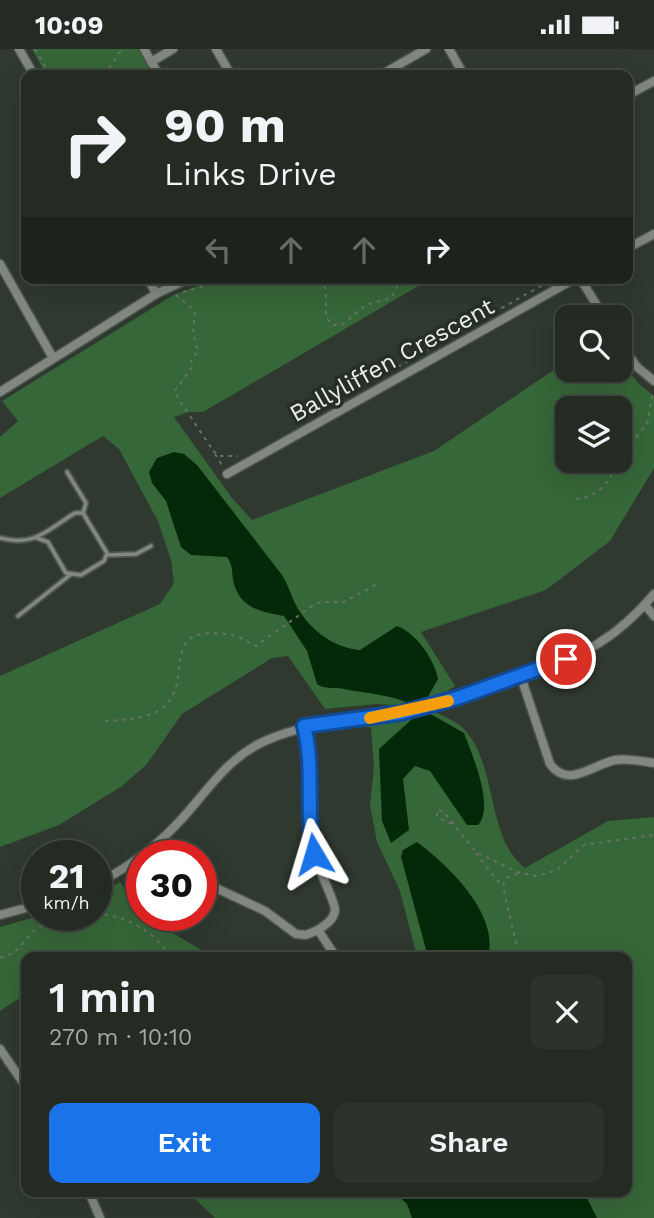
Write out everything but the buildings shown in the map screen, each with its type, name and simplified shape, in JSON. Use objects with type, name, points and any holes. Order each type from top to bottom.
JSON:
[{"type":"street","points":[[19,49],[31,70]]},
{"type":"street","points":[[144,49],[156,70]]},
{"type":"street","points":[[151,62],[173,49]]},
{"type":"street","points":[[216,49],[228,70]]},
{"type":"street","points":[[390,70],[426,49]]},
{"type":"street","points":[[453,50],[462,70]]},
{"type":"street","points":[[633,92],[654,81]]},
{"type":"street","points":[[633,245],[654,234]]},
{"type":"street","points":[[0,264],[52,358]]},
{"type":"street","points":[[151,284],[156,294]]},
{"type":"street","points":[[0,392],[156,294],[177,284]]},
{"type":"street","name":"Ballyliffen Crescent","points":[[227,474],[567,284]]},
{"type":"street","points":[[582,284],[596,305]]},
{"type":"street","points":[[632,360],[654,381]]},
{"type":"street","points":[[112,875],[163,838],[204,791],[241,756],[262,742],[304,726],[401,713],[433,705],[521,677],[592,648],[645,605],[654,594]]},
{"type":"street","points":[[645,605],[654,616]]},
{"type":"street","points":[[521,677],[550,764],[560,774],[569,776],[621,759],[654,764]]},
{"type":"street","points":[[217,888],[265,911],[296,934],[306,935],[318,930],[332,918],[335,909],[318,869],[312,843],[310,754],[304,726]]},
{"type":"street","points":[[0,915],[21,909]]},
{"type":"street","points":[[318,930],[333,952]]},
{"type":"street","points":[[0,1049],[21,1080]]},
{"type":"street","points":[[91,1197],[100,1218]]},
{"type":"lane","points":[[67,471],[86,503],[83,513]]},
{"type":"lane","points":[[0,538],[23,542],[37,538],[75,513],[83,513],[90,519],[107,555]]},
{"type":"lane","points":[[37,538],[48,542],[70,575]]},
{"type":"lane","points":[[18,616],[70,575],[81,575],[107,555],[136,554],[151,545]]},
{"type":"path","points":[[36,49],[47,70]]},
{"type":"path","points":[[107,70],[122,49]]},
{"type":"path","points":[[212,284],[175,294],[195,311],[193,333],[198,351],[191,360],[192,366],[174,392],[227,474]]},
{"type":"path","points":[[324,284],[327,318],[333,325],[343,324],[366,305],[391,298],[397,284]]},
{"type":"path","points":[[337,401],[544,284]]},
{"type":"path","points":[[632,443],[648,424],[654,391]]},
{"type":"path","points":[[214,451],[231,459],[242,455]]},
{"type":"path","points":[[576,499],[595,495],[603,488],[611,473]]},
{"type":"path","points":[[105,721],[157,712],[165,705],[177,685],[181,646],[186,640],[208,634],[235,635],[256,646],[312,606],[344,602],[377,584]]},
{"type":"path","points":[[452,824],[437,817],[437,810],[443,811],[503,886],[516,944]]},
{"type":"path","points":[[476,852],[520,873],[537,876],[557,870],[584,845],[654,835]]},
{"type":"path","points":[[503,886],[506,878],[520,873]]},
{"type":"path","points":[[112,915],[151,933],[165,952]]},
{"type":"path","points":[[0,958],[17,953],[35,931]]},
{"type":"shaded area","points":[[32,49],[138,49],[150,70],[43,70]]},
{"type":"shaded area","points":[[204,284],[420,285],[203,412],[188,412],[174,417],[232,498],[252,520],[434,451],[555,369],[555,382],[632,382],[632,376],[654,396],[654,468],[610,541],[546,590],[421,632],[455,686],[432,701],[434,711],[462,727],[474,742],[482,760],[503,838],[512,855],[525,868],[608,821],[654,817],[654,1218],[215,1218],[193,1197],[632,1197],[632,952],[416,952],[400,891],[377,842],[370,805],[374,767],[371,728],[359,724],[410,714],[408,706],[376,704],[325,709],[288,656],[272,658],[182,714],[147,764],[122,786],[59,825],[0,847],[0,676],[160,604],[174,583],[171,560],[158,521],[119,449],[103,436],[0,498],[0,437],[18,421],[2,401],[175,294]]},
{"type":"shaded area","points":[[174,452],[184,454],[197,465],[282,575],[298,609],[324,637],[341,646],[360,650],[397,626],[424,648],[438,679],[425,702],[427,712],[464,733],[483,794],[483,817],[478,825],[467,825],[430,771],[415,766],[403,779],[409,830],[391,843],[382,821],[379,749],[412,719],[412,705],[387,696],[317,684],[307,651],[284,616],[254,608],[242,599],[234,584],[232,567],[227,557],[191,555],[181,547],[166,501],[152,483],[149,472],[157,458]]},
{"type":"shaded area","points":[[417,842],[443,864],[469,892],[486,924],[488,952],[427,952],[401,857],[403,850]]},
{"type":"shaded area","points":[[120,882],[126,891],[126,931],[169,931],[205,952],[21,952],[21,997],[0,1011],[0,927],[21,921],[21,931],[112,931],[112,887]]},
{"type":"shaded area","points":[[399,1197],[586,1197],[597,1218],[412,1218],[407,1204]]},
{"type":"slow traffic","points":[[370,718],[448,701]]},
{"type":"route","points":[[314,854],[309,816],[310,754],[304,726],[401,713],[457,698],[566,659]]}]
